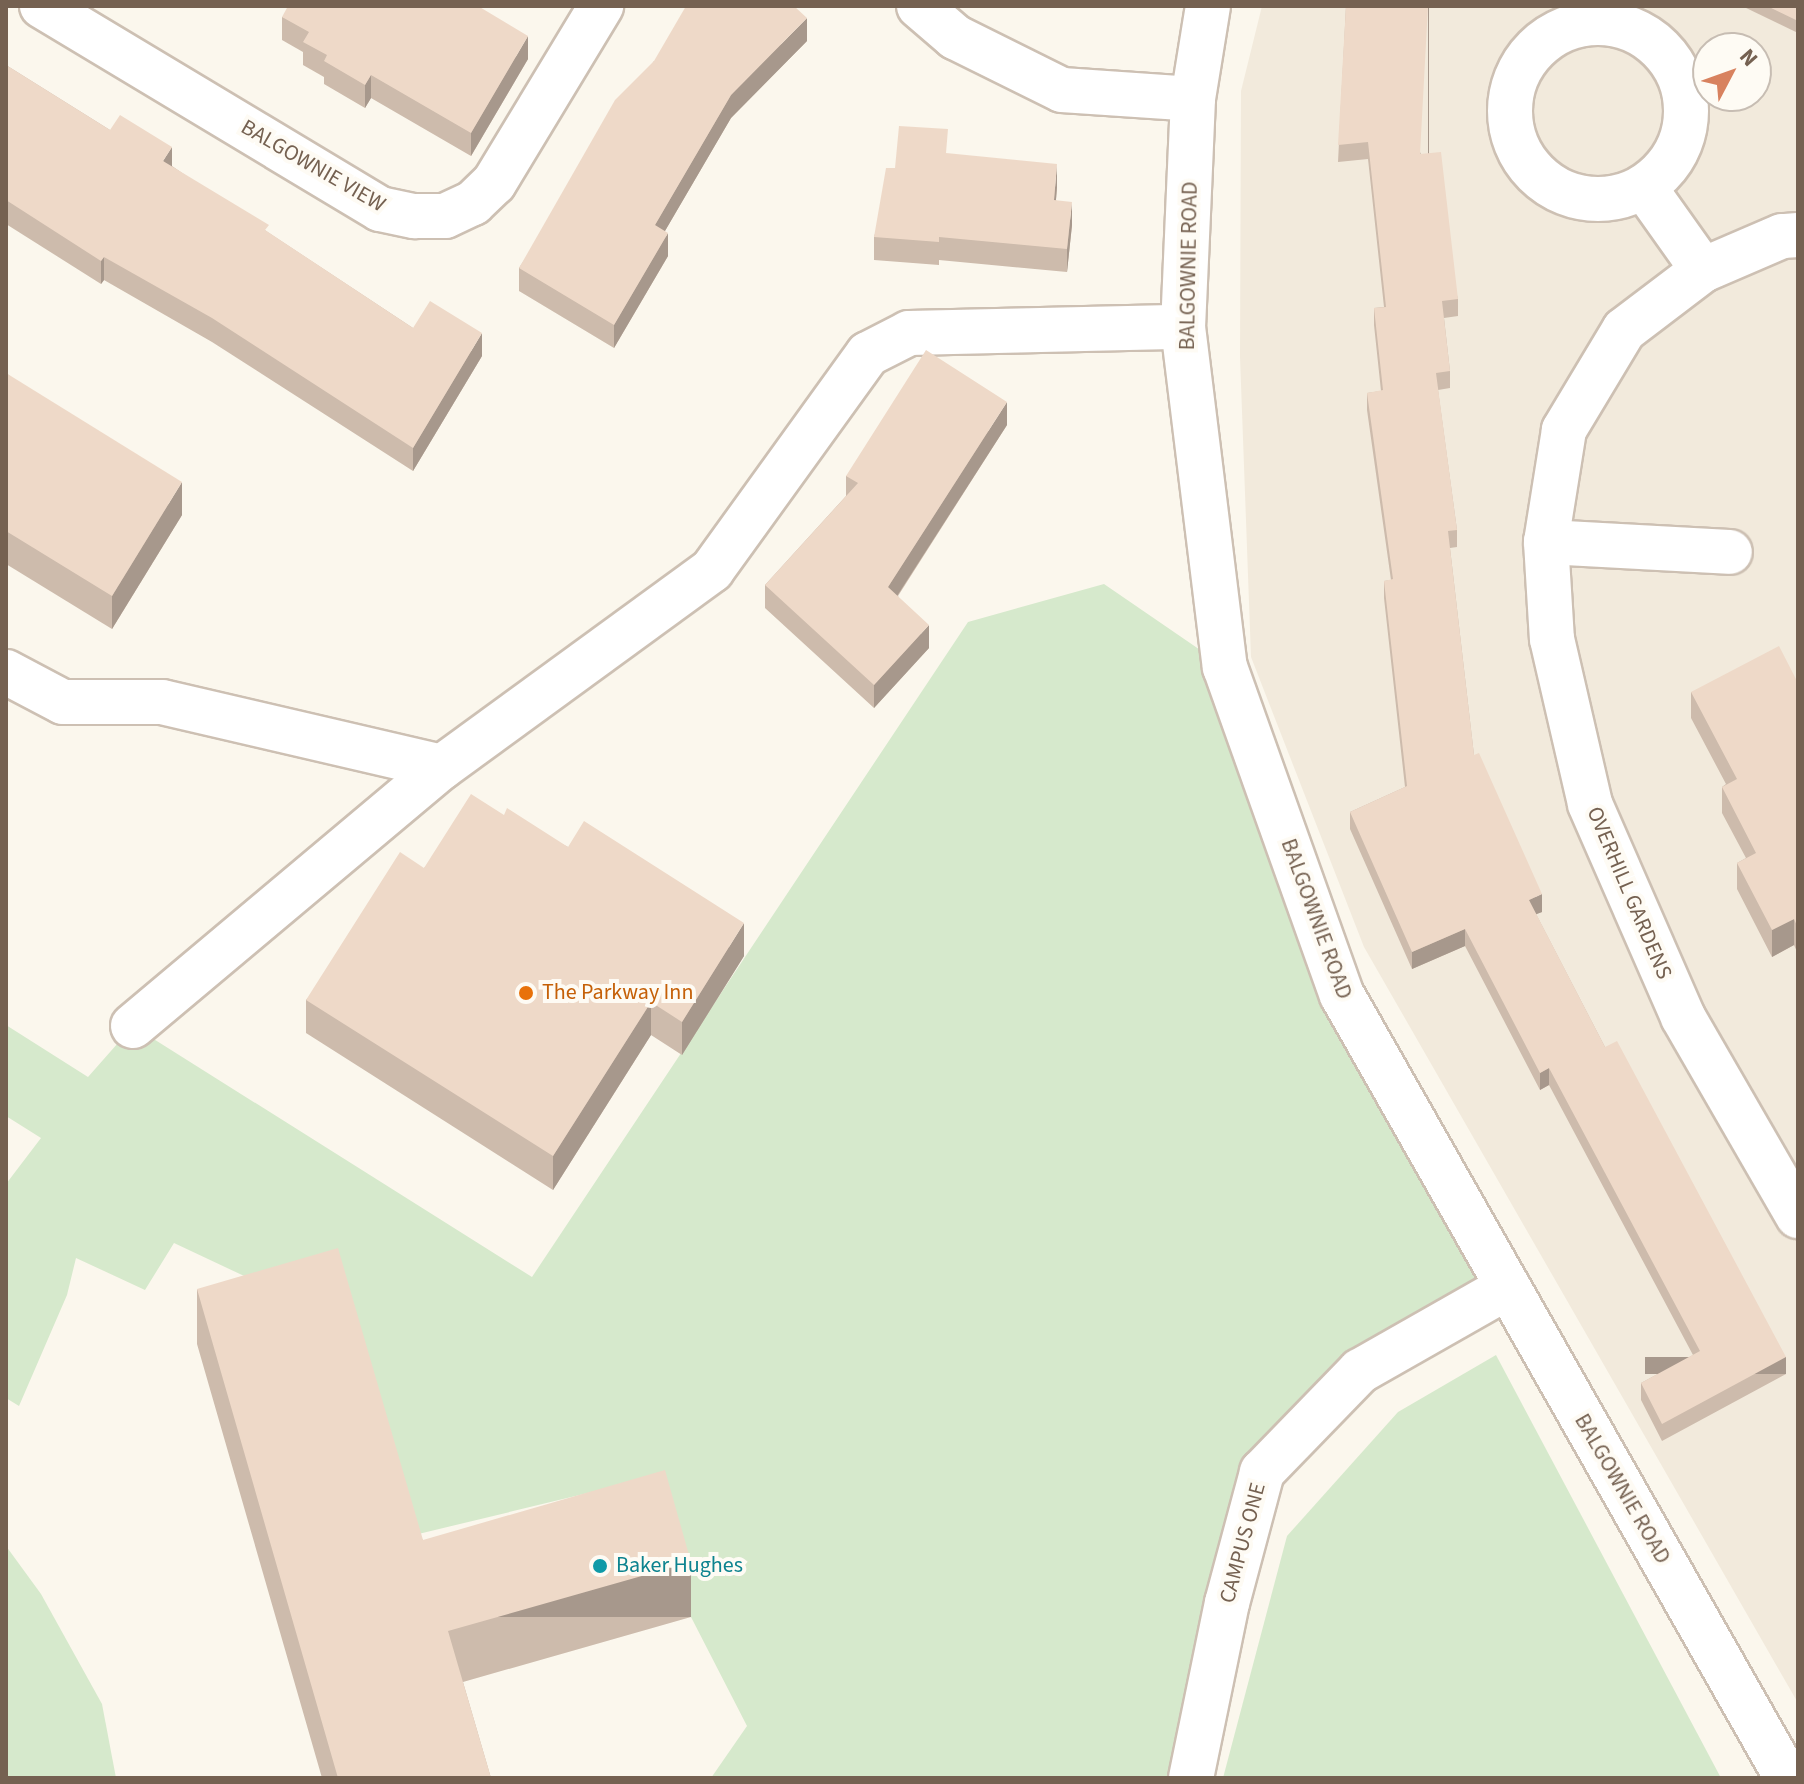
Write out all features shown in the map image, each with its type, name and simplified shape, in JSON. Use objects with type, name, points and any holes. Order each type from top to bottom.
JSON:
[{"type":"street","name":"BALGOWNIE VIEW","points":[[42,6],[380,209],[414,216],[445,216],[473,203],[494,183],[601,6]]},
{"type":"street","points":[[919,6],[955,37],[1062,90],[1193,99]]},
{"type":"street","name":"BALGOWNIE ROAD","points":[[1208,6],[1193,99],[1183,327],[1225,667],[1342,995],[1787,1778]]},
{"type":"street","points":[[1605,23],[1632,29],[1674,64],[1684,90],[1683,132],[1665,169],[1644,187],[1618,197],[1591,200],[1563,193],[1540,178],[1522,157],[1511,131],[1510,103],[1516,77],[1530,53],[1552,35],[1578,25],[1605,23]]},
{"type":"street","points":[[1644,187],[1703,270]]},
{"type":"street","name":"OVERHILL GARDENS","points":[[1798,235],[1782,236],[1703,270],[1624,330],[1564,430],[1546,542],[1552,639],[1590,804],[1683,1017],[1798,1216]]},
{"type":"street","points":[[133,1026],[442,767],[712,570],[868,354],[909,333],[1183,327]]},
{"type":"street","points":[[1546,542],[1730,552]]},
{"type":"street","points":[[6,672],[63,702],[162,702],[442,767]]},
{"type":"street","name":"CAMPUS ONE","points":[[1191,1778],[1227,1603],[1262,1472],[1360,1371],[1508,1287]]},
{"type":"shaded area","points":[[1262,6],[1798,6],[1798,1703],[1364,947],[1251,657],[1240,357],[1241,91]]},
{"type":"green space","points":[[1104,584],[1225,667],[1342,995],[1508,1287],[1262,1472],[1191,1778],[711,1778],[747,1726],[691,1617],[665,1526],[642,1480],[406,1537],[344,1323],[174,1243],[145,1290],[76,1258],[67,1295],[19,1406],[6,1398],[6,1184],[41,1138],[6,1116],[6,1025],[88,1077],[133,1026],[532,1277],[968,622]]},
{"type":"green space","points":[[1496,1355],[1721,1778],[1223,1778],[1287,1536],[1398,1412]]},
{"type":"green space","points":[[6,1546],[41,1594],[102,1704],[116,1778],[6,1778]]},
{"type":"building","points":[[288,6],[478,6],[528,36],[471,133],[371,75],[365,85],[324,61],[327,55],[303,42],[309,32],[282,17]]},
{"type":"building","points":[[686,6],[794,6],[807,18],[731,95],[655,225],[668,233],[614,325],[519,268],[615,100],[654,61]]},
{"type":"building","points":[[1346,6],[1428,6],[1420,154],[1441,152],[1458,299],[1442,301],[1450,371],[1436,373],[1457,530],[1448,531],[1474,755],[1479,753],[1542,894],[1529,900],[1605,1047],[1617,1041],[1786,1357],[1662,1424],[1641,1383],[1700,1351],[1549,1068],[1540,1073],[1465,929],[1412,952],[1350,812],[1407,786],[1384,581],[1393,579],[1367,393],[1383,390],[1374,308],[1386,307],[1368,142],[1338,145]]},
{"type":"building","points":[[1767,6],[1798,6],[1798,21]]},
{"type":"building","points":[[6,65],[110,130],[120,115],[172,147],[163,161],[269,225],[265,230],[413,328],[430,301],[482,333],[413,448],[212,318],[104,257],[101,261],[6,200]]},
{"type":"building","points":[[899,126],[948,129],[946,153],[1057,164],[1054,200],[1072,202],[1067,249],[939,237],[939,242],[874,237],[886,168],[895,168]]},
{"type":"building","points":[[926,350],[1007,402],[888,587],[929,625],[874,685],[765,585],[858,483],[846,476]]},
{"type":"building","points":[[6,373],[182,482],[112,596],[6,531]]},
{"type":"building","points":[[1779,646],[1798,683],[1798,928],[1794,919],[1772,930],[1737,863],[1756,853],[1722,787],[1737,779],[1691,692]]},
{"type":"building","name":"The Parkway Inn","points":[[471,794],[504,815],[507,808],[568,847],[584,821],[744,923],[682,1022],[651,1002],[553,1156],[306,1000],[400,852],[424,868]]},
{"type":"building","name":"Baker Hughes","points":[[338,1248],[423,1540],[665,1470],[691,1562],[448,1631],[491,1778],[338,1778],[197,1289]]},
{"type":"place","name":"The Parkway Inn","points":[[526,993]]},
{"type":"place","name":"Baker Hughes","points":[[600,1566]]}]
